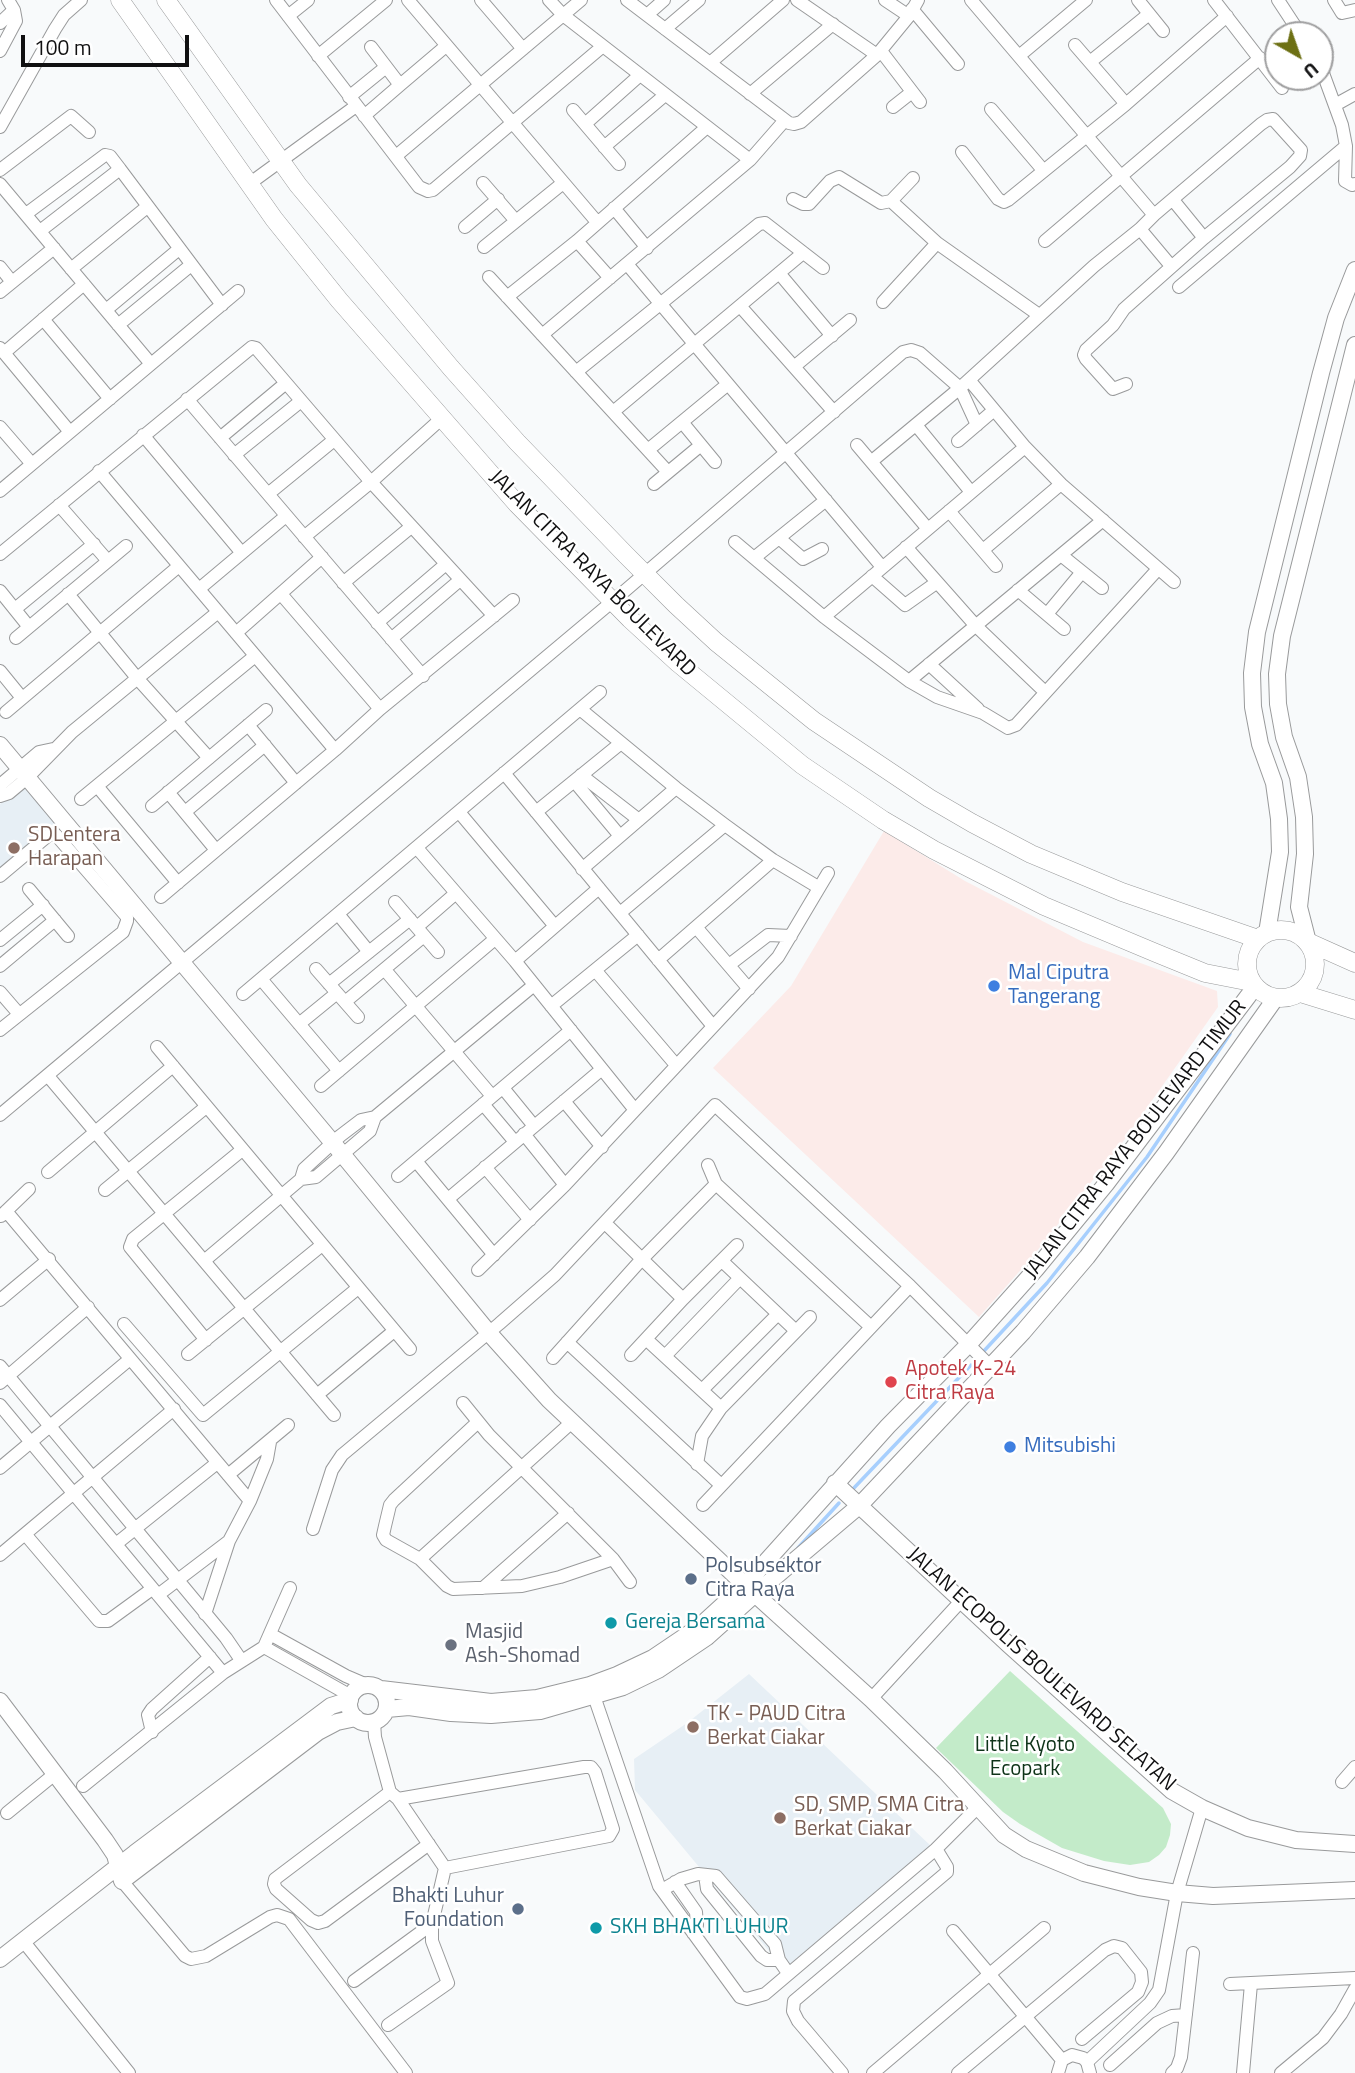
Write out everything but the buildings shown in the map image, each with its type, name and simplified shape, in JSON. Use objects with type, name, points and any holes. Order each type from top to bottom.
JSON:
[{"type":"main road","name":"JALAN CITRA RAYA BOULEVARD","points":[[120,0],[249,184],[339,300],[517,504],[678,663],[771,741],[845,795],[898,829],[1044,906],[1205,973],[1253,985]]},
{"type":"main road","name":"JALAN CITRA RAYA BOULEVARD","points":[[166,0],[206,45],[298,186],[451,368],[517,442],[676,606],[787,701],[929,798],[1042,859],[1122,892],[1262,936]]},
{"type":"main road","points":[[1308,942],[1316,963],[1309,985],[1300,993],[1284,999],[1275,999],[1264,995],[1253,985],[1247,964],[1248,955],[1262,936],[1289,931],[1355,963]]},
{"type":"main road","points":[[1300,993],[1355,1010]]},
{"type":"street","points":[[0,127],[60,21],[81,0]]},
{"type":"street","points":[[276,0],[419,187],[428,191],[433,190],[603,46]]},
{"type":"street","points":[[288,16],[308,0]]},
{"type":"street","points":[[408,0],[597,222]]},
{"type":"street","points":[[481,0],[523,49]]},
{"type":"street","points":[[549,0],[562,15],[750,160]]},
{"type":"street","points":[[396,156],[581,0]]},
{"type":"street","points":[[627,0],[789,123],[801,122],[879,53],[913,8]]},
{"type":"street","points":[[647,15],[664,0]]},
{"type":"street","points":[[665,29],[699,0]]},
{"type":"street","points":[[710,63],[783,0]]},
{"type":"street","points":[[797,0],[879,53],[916,97],[893,107]]},
{"type":"street","points":[[885,0],[913,8],[958,64]]},
{"type":"street","points":[[971,0],[1154,215]]},
{"type":"street","points":[[1019,56],[1086,0]]},
{"type":"street","points":[[1138,0],[1163,31]]},
{"type":"street","points":[[1214,0],[1264,63]]},
{"type":"street","points":[[1280,0],[1293,21]]},
{"type":"street","points":[[1334,0],[1342,13],[1355,10]]},
{"type":"street","points":[[318,56],[379,2]]},
{"type":"street","points":[[0,23],[11,5]]},
{"type":"street","points":[[0,51],[15,26],[11,5]]},
{"type":"street","points":[[1090,62],[1149,14]]},
{"type":"street","points":[[962,152],[998,199],[1004,202],[1126,104],[1227,16]]},
{"type":"street","points":[[750,94],[833,24]]},
{"type":"street","points":[[1075,45],[1126,104]]},
{"type":"street","points":[[249,184],[356,106],[400,85],[446,46]]},
{"type":"street","points":[[371,47],[400,85]]},
{"type":"street","points":[[1045,241],[1260,58]]},
{"type":"street","points":[[356,106],[386,67]]},
{"type":"street","points":[[585,124],[640,75]]},
{"type":"street","points":[[1330,91],[1346,146],[1345,181],[1355,184]]},
{"type":"street","points":[[1335,105],[1355,94]]},
{"type":"street","points":[[604,146],[665,95]]},
{"type":"street","points":[[991,109],[1043,170]]},
{"type":"street","points":[[573,110],[619,164]]},
{"type":"street","points":[[0,170],[71,116],[89,132]]},
{"type":"street","points":[[872,461],[965,385],[1094,266],[1267,120],[1273,119],[1301,150],[1300,156],[1124,309],[1113,325],[1084,355],[1113,390],[1126,384]]},
{"type":"street","points":[[542,335],[750,160],[785,120]]},
{"type":"street","points":[[507,296],[577,241],[707,127]]},
{"type":"street","points":[[1179,288],[1346,146]]},
{"type":"street","points":[[26,214],[105,155],[110,156],[222,305]]},
{"type":"street","points":[[40,232],[120,169]]},
{"type":"street","points":[[793,199],[809,204],[830,181],[839,177],[881,203],[891,201],[913,178]]},
{"type":"street","points":[[484,183],[516,221]]},
{"type":"street","points":[[484,247],[562,183]]},
{"type":"street","points":[[0,184],[151,364]]},
{"type":"street","points":[[465,227],[498,200]]},
{"type":"street","points":[[1173,200],[1204,238]]},
{"type":"street","points":[[891,201],[937,243],[1039,316]]},
{"type":"street","points":[[71,269],[147,206]]},
{"type":"street","points":[[614,208],[647,248]]},
{"type":"street","points":[[576,372],[761,223],[823,268]]},
{"type":"street","points":[[1140,229],[1171,266]]},
{"type":"street","points":[[577,241],[610,278]]},
{"type":"street","points":[[883,302],[937,243]]},
{"type":"street","points":[[0,292],[54,248]]},
{"type":"street","points":[[106,310],[179,249]]},
{"type":"street","points":[[613,412],[803,253]]},
{"type":"street","points":[[627,264],[825,500],[877,572],[905,605],[936,583]]},
{"type":"street","points":[[118,325],[191,265]]},
{"type":"street","points":[[0,267],[12,282]]},
{"type":"street","points":[[779,273],[832,335]]},
{"type":"street","points":[[489,277],[668,472]]},
{"type":"street","points":[[1262,936],[1279,864],[1279,819],[1274,783],[1260,744],[1253,707],[1252,673],[1257,632],[1336,318],[1353,279]]},
{"type":"street","points":[[70,432],[2,350],[84,284]]},
{"type":"street","points":[[0,491],[239,292]]},
{"type":"street","points":[[740,306],[834,412]]},
{"type":"street","points":[[43,319],[110,399]]},
{"type":"street","points":[[795,366],[850,320]]},
{"type":"street","points":[[1308,942],[1299,907],[1305,854],[1304,817],[1298,777],[1284,737],[1278,704],[1277,674],[1282,636],[1355,345]]},
{"type":"street","points":[[0,554],[252,347],[256,348],[371,482],[494,616]]},
{"type":"street","points":[[0,1115],[908,350],[920,353],[965,385],[1061,484],[1174,582]]},
{"type":"street","points":[[220,438],[286,383]]},
{"type":"street","points":[[648,450],[728,384]]},
{"type":"street","points":[[965,385],[977,425]]},
{"type":"street","points":[[187,399],[423,676]]},
{"type":"street","points":[[234,455],[301,401]]},
{"type":"street","points":[[958,440],[993,411]]},
{"type":"street","points":[[304,537],[441,419]]},
{"type":"street","points":[[682,422],[715,462]]},
{"type":"street","points":[[916,425],[971,492]]},
{"type":"street","points":[[0,426],[32,464]]},
{"type":"street","points":[[143,435],[242,552]]},
{"type":"street","points":[[268,494],[334,440]]},
{"type":"street","points":[[654,484],[701,445]]},
{"type":"street","points":[[857,445],[928,529]]},
{"type":"street","points":[[824,617],[1025,447]]},
{"type":"street","points":[[99,471],[335,750]]},
{"type":"street","points":[[983,550],[1061,484]]},
{"type":"street","points":[[754,558],[825,500]]},
{"type":"street","points":[[59,505],[108,561]]},
{"type":"street","points":[[949,511],[996,566]]},
{"type":"street","points":[[199,589],[286,516]]},
{"type":"street","points":[[909,681],[1103,520]]},
{"type":"street","points":[[343,583],[411,527]]},
{"type":"street","points":[[779,538],[803,559],[822,549]]},
{"type":"street","points":[[735,542],[824,617],[909,681],[947,701],[982,713],[1011,728],[1158,569]]},
{"type":"street","points":[[15,610],[93,544]]},
{"type":"street","points":[[16,638],[127,546]]},
{"type":"street","points":[[906,547],[976,626],[1045,692]]},
{"type":"street","points":[[1061,555],[1102,588]]},
{"type":"street","points":[[236,633],[322,557]]},
{"type":"street","points":[[377,623],[446,564]]},
{"type":"street","points":[[6,712],[179,566]]},
{"type":"street","points":[[1047,614],[1083,572]]},
{"type":"street","points":[[391,639],[460,580]]},
{"type":"street","points":[[1018,590],[1064,629]]},
{"type":"street","points":[[0,592],[29,626]]},
{"type":"street","points":[[68,594],[137,678],[209,758]]},
{"type":"street","points":[[281,594],[380,709]]},
{"type":"street","points":[[161,897],[380,709],[513,600]]},
{"type":"street","points":[[0,785],[33,765],[218,612]]},
{"type":"street","points":[[81,799],[255,656]]},
{"type":"street","points":[[929,664],[982,713]]},
{"type":"street","points":[[0,671],[22,698]]},
{"type":"street","points":[[243,993],[600,692]]},
{"type":"street","points":[[580,709],[725,825],[773,860],[818,887]]},
{"type":"street","points":[[152,806],[266,710]]},
{"type":"street","points":[[248,725],[296,783]]},
{"type":"street","points":[[536,813],[621,743]]},
{"type":"street","points":[[0,745],[33,765],[185,958],[342,1145],[499,1324],[548,1400],[750,1589],[877,1692],[1004,1835],[1026,1849],[1084,1873],[1139,1887],[1177,1893],[1213,1896],[1355,1890]]},
{"type":"street","points":[[185,812],[265,745]]},
{"type":"street","points":[[0,796],[9,793],[33,765]]},
{"type":"street","points":[[503,774],[712,1025]]},
{"type":"street","points":[[578,778],[639,820]]},
{"type":"street","points":[[578,778],[620,836]]},
{"type":"street","points":[[97,786],[178,883]]},
{"type":"street","points":[[582,869],[676,788]]},
{"type":"street","points":[[168,792],[216,850]]},
{"type":"street","points":[[459,812],[554,925]]},
{"type":"street","points":[[620,914],[725,825]]},
{"type":"street","points":[[0,876],[50,834],[56,835],[127,918],[123,932],[0,1030]]},
{"type":"street","points":[[418,848],[515,961],[635,1110]]},
{"type":"street","points":[[658,960],[773,860]]},
{"type":"street","points":[[478,1270],[602,1147],[712,1025],[778,957],[828,873]]},
{"type":"street","points":[[515,961],[599,888]]},
{"type":"street","points":[[29,889],[68,936]]},
{"type":"street","points":[[337,993],[385,970],[417,927],[456,893]]},
{"type":"street","points":[[396,902],[438,952]]},
{"type":"street","points":[[0,940],[43,905]]},
{"type":"street","points":[[338,915],[369,952]]},
{"type":"street","points":[[0,966],[55,920]]},
{"type":"street","points":[[299,1024],[337,993],[369,952],[417,927]]},
{"type":"street","points":[[696,927],[749,989]]},
{"type":"street","points":[[551,1006],[638,935]]},
{"type":"street","points":[[729,965],[768,935],[791,936]]},
{"type":"street","points":[[321,1086],[495,939]]},
{"type":"street","points":[[316,969],[358,1017]]},
{"type":"street","points":[[385,970],[565,1185]]},
{"type":"street","points":[[595,970],[676,1065]]},
{"type":"street","points":[[261,979],[338,1071]]},
{"type":"street","points":[[342,1145],[354,1125],[361,1120],[375,1117],[534,985]]},
{"type":"street","name":"JALAN CITRA RAYA BOULEVARD TIMUR","points":[[387,1709],[409,1707],[491,1715],[540,1711],[623,1687],[685,1654],[736,1613],[750,1589],[848,1495],[972,1348],[1107,1184],[1253,985]]},
{"type":"street","points":[[0,992],[19,1014]]},
{"type":"street","name":"JALAN CITRA RAYA BOULEVARD TIMUR","points":[[374,1687],[491,1702],[537,1698],[590,1685],[653,1658],[750,1589],[989,1365],[1087,1258],[1166,1153],[1275,999]]},
{"type":"street","points":[[398,1176],[571,1030]]},
{"type":"street","points":[[157,1047],[410,1349]]},
{"type":"street","points":[[48,1172],[173,1066]]},
{"type":"street","points":[[448,1199],[602,1069]]},
{"type":"street","points":[[48,1076],[334,1415]]},
{"type":"street","points":[[493,1096],[524,1134]]},
{"type":"street","points":[[564,1101],[602,1147]]},
{"type":"street","points":[[313,1529],[332,1470],[342,1455],[555,1275],[715,1105],[910,1286],[989,1365]]},
{"type":"street","points":[[105,1190],[206,1107]]},
{"type":"street","points":[[204,1261],[301,1179],[304,1169],[342,1145],[363,1137],[370,1130],[375,1117]]},
{"type":"street","points":[[206,1340],[130,1247],[134,1239],[242,1150]]},
{"type":"street","points":[[416,1161],[494,1255]]},
{"type":"street","points":[[708,1166],[716,1184],[871,1327]]},
{"type":"street","points":[[485,1167],[530,1220]]},
{"type":"street","points":[[553,1358],[642,1259],[716,1184]]},
{"type":"street","points":[[29,1189],[3,1214],[49,1259],[250,1501]]},
{"type":"street","points":[[606,1223],[683,1298]]},
{"type":"street","points":[[188,1354],[322,1245]]},
{"type":"street","points":[[631,1355],[683,1298],[737,1245]]},
{"type":"street","points":[[0,1300],[49,1259]]},
{"type":"street","points":[[722,1261],[796,1331]]},
{"type":"street","points":[[665,1356],[740,1278]]},
{"type":"street","points":[[703,1506],[910,1286]]},
{"type":"street","points":[[124,1324],[201,1415],[358,1288]]},
{"type":"street","points":[[88,1307],[3,1375],[93,1477],[241,1660]]},
{"type":"street","points":[[702,1390],[778,1314]]},
{"type":"street","points":[[697,1464],[702,1436],[721,1408],[810,1317]]},
{"type":"street","points":[[317,1395],[394,1331]]},
{"type":"street","points":[[646,1339],[721,1408]]},
{"type":"street","points":[[567,1342],[721,1485]]},
{"type":"street","points":[[0,1468],[130,1359]]},
{"type":"street","points":[[463,1403],[478,1422],[613,1559],[630,1581]]},
{"type":"street","points":[[0,1405],[223,1673]]},
{"type":"street","points":[[0,1555],[174,1409]]},
{"type":"street","points":[[478,1422],[390,1505],[384,1538],[421,1559],[450,1588],[522,1586],[560,1577],[613,1559]]},
{"type":"street","points":[[421,1559],[572,1422]]},
{"type":"street","points":[[228,1475],[288,1425]]},
{"type":"street","points":[[205,1614],[229,1541],[267,1460],[270,1442]]},
{"type":"street","points":[[116,1544],[217,1463]]},
{"type":"street","name":"JALAN ECOPOLIS BOULEVARD SELATAN","points":[[848,1495],[1009,1645],[1172,1791],[1202,1808],[1248,1828],[1296,1840],[1355,1844]]},
{"type":"street","points":[[483,1588],[568,1513]]},
{"type":"street","points":[[25,1534],[99,1621],[108,1622],[177,1580],[229,1541]]},
{"type":"street","points":[[83,1786],[223,1673],[264,1647],[290,1588]]},
{"type":"street","points":[[877,1692],[962,1600]]},
{"type":"street","points":[[270,1634],[346,1676],[374,1687],[387,1698],[387,1709],[374,1722],[361,1721],[350,1707],[350,1698]]},
{"type":"street","points":[[264,1647],[350,1698]]},
{"type":"street","points":[[152,1732],[148,1715],[152,1709],[210,1657]]},
{"type":"street","points":[[120,1874],[331,1706],[350,1698],[358,1688],[374,1687]]},
{"type":"street","points":[[594,1696],[662,1890],[740,1997],[747,2000],[760,1997],[936,1849],[978,1807]]},
{"type":"street","points":[[0,1701],[110,1847],[120,1874],[185,1955],[191,1958],[206,1956],[270,1917],[277,1915],[289,1919],[406,2073]]},
{"type":"street","points":[[0,1959],[318,1732],[337,1722],[356,1718]]},
{"type":"street","points":[[374,1722],[375,1737],[394,1796],[445,1868],[432,1924],[432,1941],[448,1983],[388,2025]]},
{"type":"street","points":[[429,1844],[325,1921],[318,1923],[276,1889],[274,1884],[275,1879],[394,1796],[584,1766],[595,1772],[613,1829],[609,1836],[445,1868]]},
{"type":"street","points":[[1342,1782],[1355,1767]]},
{"type":"street","points":[[7,1813],[56,1773]]},
{"type":"street","points":[[1058,2073],[1062,2060],[1072,2055],[1083,2058],[1088,2067],[1150,2003],[1159,1990],[1177,1893],[1202,1808]]},
{"type":"street","points":[[842,2073],[798,2021],[793,2011],[794,2001],[947,1872],[947,1867],[936,1849]]},
{"type":"street","points":[[662,1890],[675,1882],[698,1874],[705,1875],[707,1889],[761,1956],[767,1960],[779,1960],[788,1973]]},
{"type":"street","points":[[675,1882],[696,1912],[697,1924],[693,1933]]},
{"type":"street","points":[[354,1981],[432,1924]]},
{"type":"street","points":[[873,2073],[1044,1928]]},
{"type":"street","points":[[953,1931],[1062,2060]]},
{"type":"street","points":[[24,1942],[129,2073]]},
{"type":"street","points":[[958,2073],[1105,1950],[1114,1946],[1122,1948],[1141,1972],[1142,1982],[1138,1992],[1082,2039]]},
{"type":"street","points":[[1172,2073],[1181,2057],[1193,1952]]},
{"type":"street","points":[[1230,1984],[1355,1978]]},
{"type":"street","points":[[1243,2073],[1251,1984]]},
{"type":"street","points":[[1281,2073],[1323,2038],[1355,1989]]},
{"type":"street","points":[[1110,2065],[1157,2022],[1172,2016],[1186,2015]]},
{"type":"shaded area","name":"SDLentera Harapan","points":[[23,785],[56,825],[0,871],[0,804]]},
{"type":"shaded area","points":[[884,831],[965,881],[1083,942],[1217,991],[1218,1007],[1122,1143],[1033,1256],[979,1317],[713,1068],[791,986]]},
{"type":"shaded area","name":"SD, SMP, SMA Citra Berkat Ciakar","points":[[749,1674],[931,1846],[784,1969],[635,1790],[634,1759],[687,1723]]},
{"type":"green space","name":"Little Kyoto Ecopark","points":[[1010,1671],[1163,1808],[1171,1824],[1166,1847],[1159,1855],[1149,1862],[1130,1865],[1104,1861],[1062,1848],[1003,1812],[936,1748]]},
{"type":"waterway","points":[[983,1352],[1047,1283],[1147,1157],[1230,1034]]},
{"type":"waterway","points":[[852,1490],[971,1365]]},
{"type":"waterway","points":[[798,1548],[839,1503]]},
{"type":"place","name":"SDLentera Harapan","points":[[14,848]]},
{"type":"place","name":"Mal Ciputra Tangerang","points":[[994,986]]},
{"type":"place","name":"Apotek K-24 Citra Raya","points":[[891,1382]]},
{"type":"place","name":"Mitsubishi","points":[[1010,1447]]},
{"type":"place","name":"Polsubsektor Citra Raya","points":[[691,1579]]},
{"type":"place","name":"Gereja Bersama","points":[[611,1623]]},
{"type":"place","name":"Masjid Ash-Shomad","points":[[451,1645]]},
{"type":"place","name":"TK - PAUD Citra Berkat Ciakar","points":[[693,1727]]},
{"type":"place","name":"SD, SMP, SMA Citra Berkat Ciakar","points":[[780,1818]]},
{"type":"place","name":"Bhakti Luhur Foundation","points":[[518,1909]]},
{"type":"place","name":"SKH BHAKTI LUHUR","points":[[596,1928]]}]
